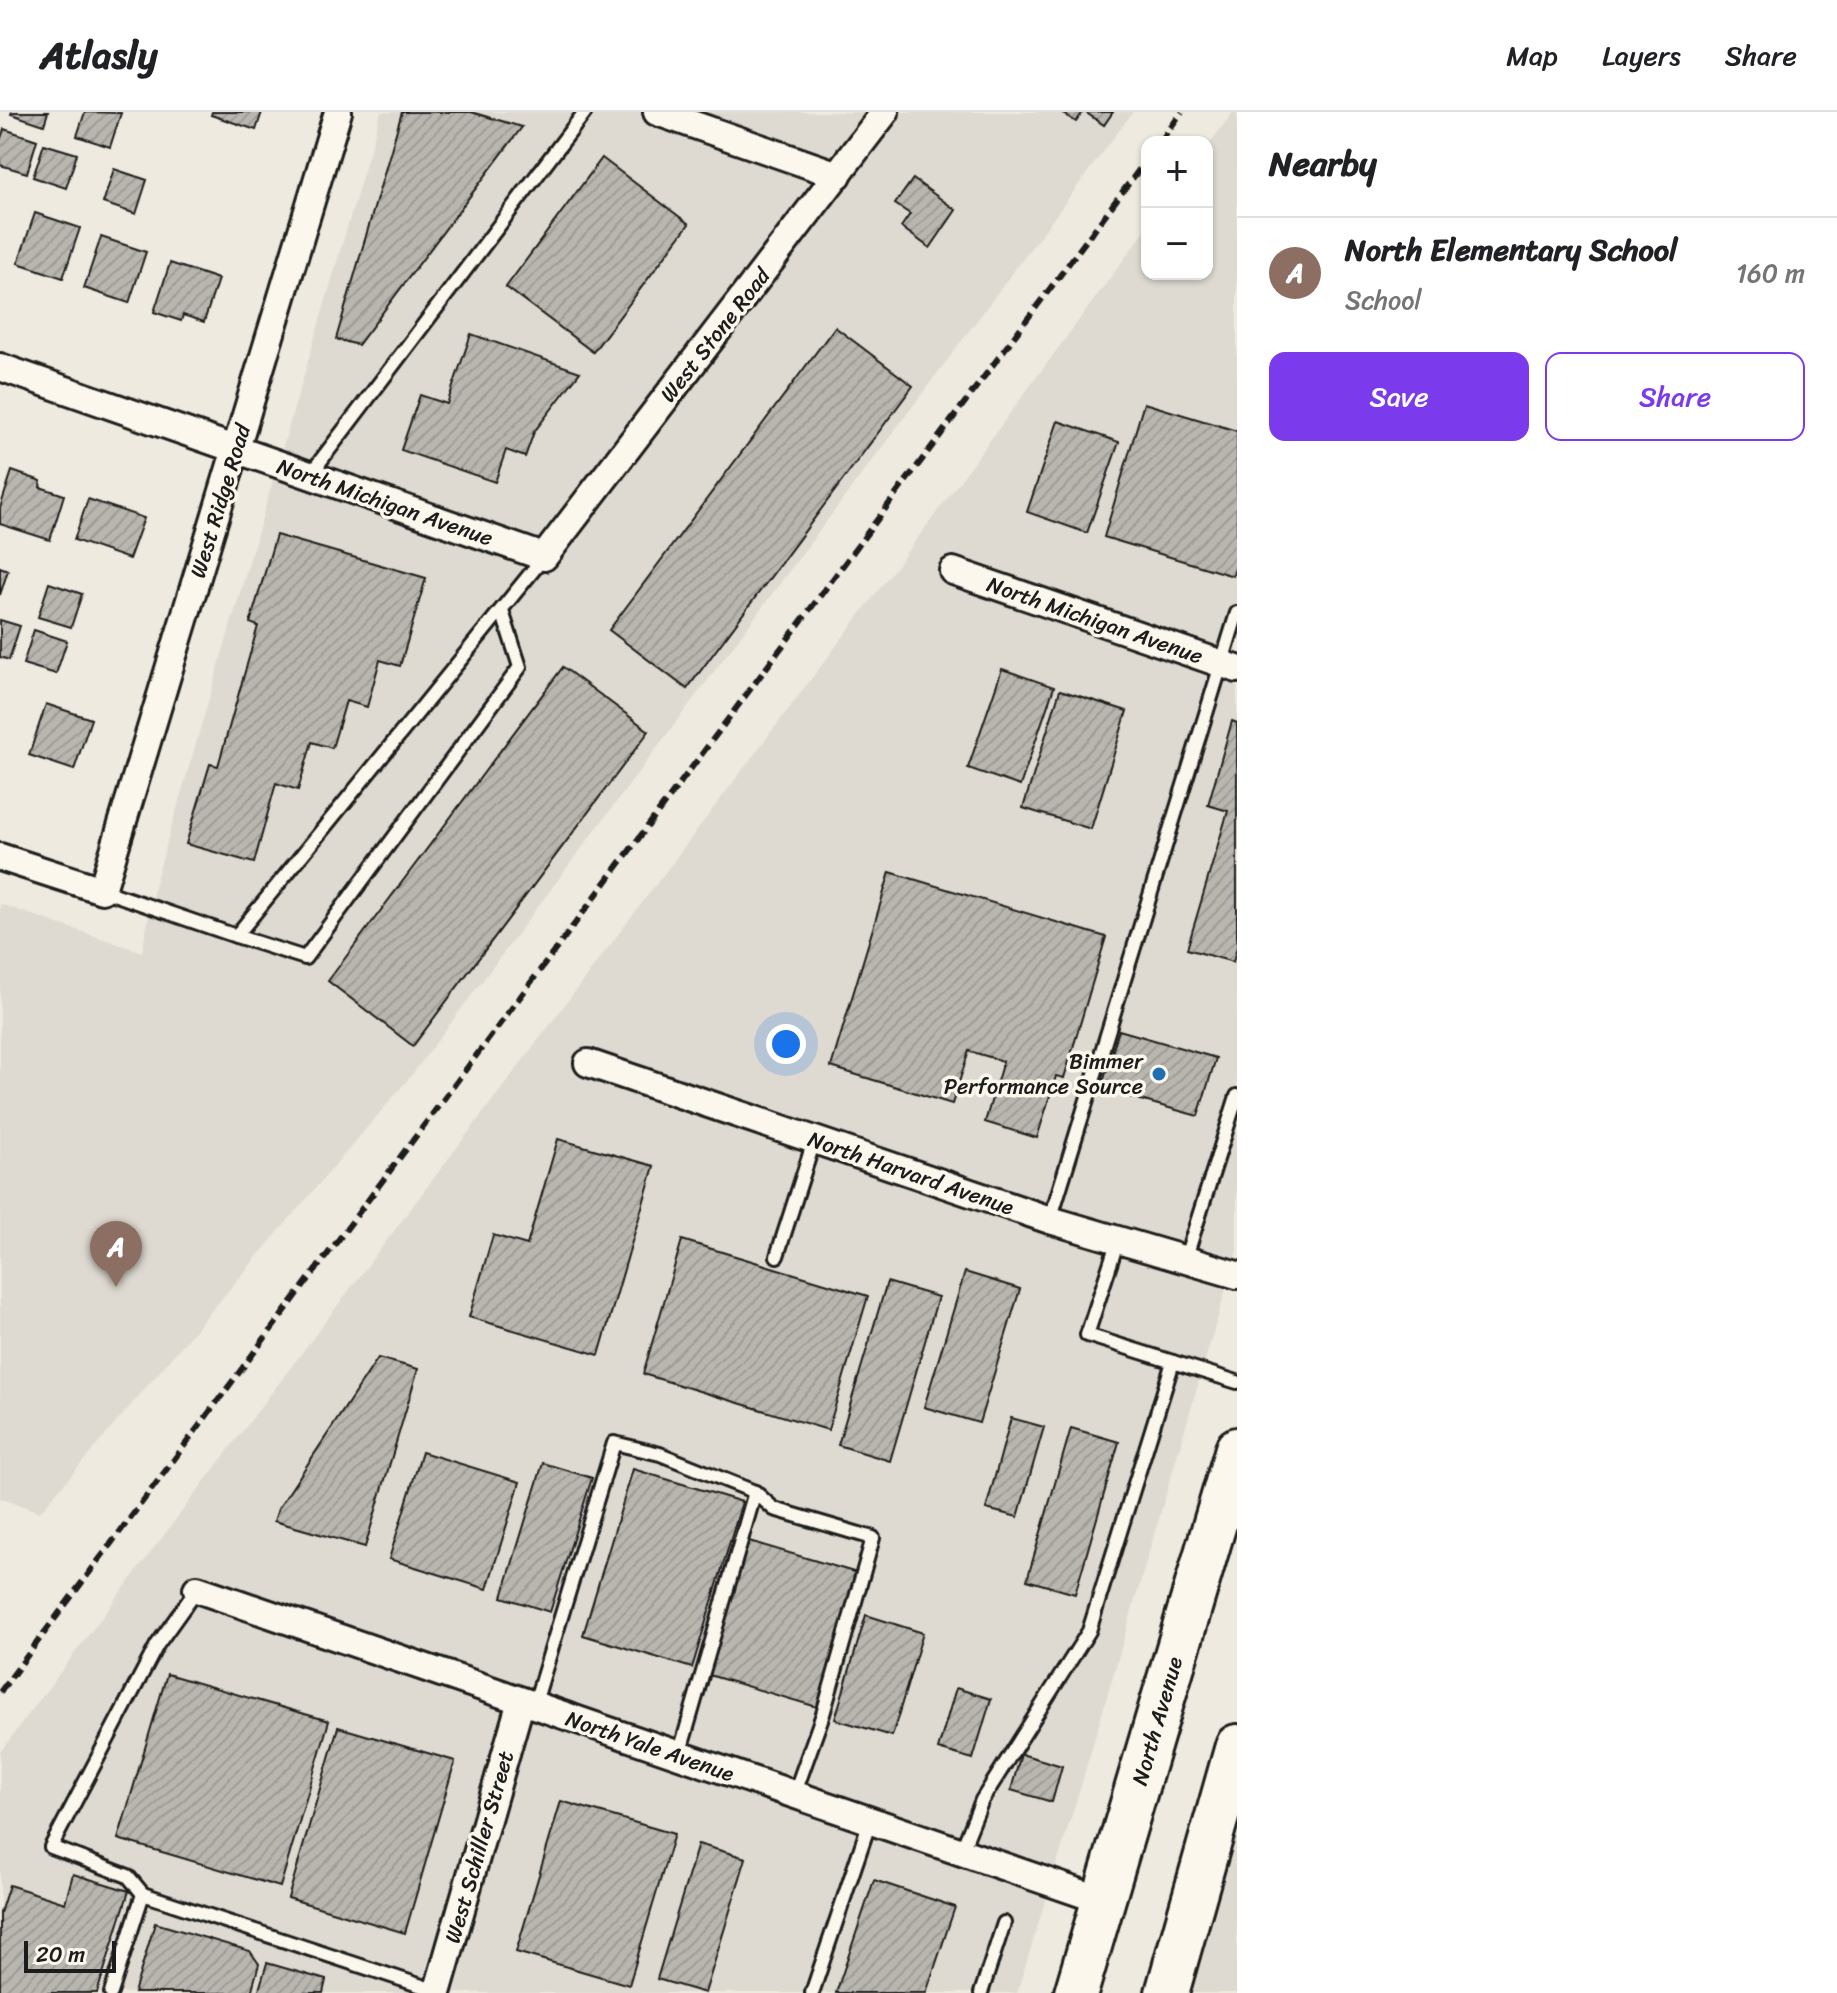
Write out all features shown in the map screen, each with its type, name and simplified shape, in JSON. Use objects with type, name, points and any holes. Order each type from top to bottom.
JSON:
[{"type":"main road","name":"North Avenue","points":[[1076,1993],[1237,1449]]},
{"type":"main road","points":[[1167,1993],[1229,1804],[1237,1746]]},
{"type":"street","name":"West Ridge Road","points":[[102,890],[338,112]]},
{"type":"street","points":[[657,112],[838,175]]},
{"type":"street","name":"West Stone Road","points":[[544,557],[885,112]]},
{"type":"street","name":"North Michigan Avenue","points":[[0,367],[544,557]]},
{"type":"street","name":"North Michigan Avenue","points":[[953,571],[1229,666]]},
{"type":"street","points":[[0,857],[102,890]]},
{"type":"street","name":"North Harvard Avenue","points":[[588,1063],[1050,1220],[1237,1275]]},
{"type":"street","name":"North Yale Avenue","points":[[197,1589],[1104,1901]]},
{"type":"street","name":"West Schiller Street","points":[[439,1993],[528,1703]]},
{"type":"lane","points":[[309,477],[585,112]]},
{"type":"lane","points":[[236,936],[544,557]]},
{"type":"lane","points":[[102,890],[305,958],[520,667],[502,611]]},
{"type":"lane","points":[[1050,1220],[1229,666],[1237,613]]},
{"type":"lane","points":[[1185,1260],[1237,1096]]},
{"type":"lane","points":[[777,1256],[814,1141]]},
{"type":"lane","points":[[1118,1240],[1087,1335],[1237,1382]]},
{"type":"lane","points":[[961,1852],[982,1800],[1089,1631],[1173,1362]]},
{"type":"lane","points":[[528,1703],[614,1443],[660,1454],[755,1492],[774,1509],[873,1538],[823,1714],[794,1795]]},
{"type":"lane","points":[[679,1755],[755,1492]]},
{"type":"lane","points":[[197,1589],[157,1645],[51,1847],[128,1876],[143,1894],[439,1993]]},
{"type":"lane","points":[[812,1993],[870,1821]]},
{"type":"lane","points":[[111,1993],[143,1894]]},
{"type":"lane","points":[[981,1993],[1004,1923]]},
{"type":"shaded area","points":[[381,112],[1133,112],[411,1076],[40,1512],[0,1498],[0,904],[142,952],[155,883]]},
{"type":"shaded area","points":[[1233,112],[1237,112],[1237,1251],[1017,1993],[0,1993],[0,1752],[911,547],[1141,236],[1141,280],[1213,280],[1213,139]]},
{"type":"shaded area","points":[[1237,1781],[1237,1993],[1177,1993]]},
{"type":"building","points":[[12,112],[48,112],[44,125]]},
{"type":"building","points":[[85,112],[121,113],[110,147],[77,136]]},
{"type":"building","points":[[212,112],[262,112],[256,130],[211,115]]},
{"type":"building","points":[[402,112],[471,112],[522,127],[358,345],[336,339]]},
{"type":"building","points":[[1061,112],[1083,112],[1076,122]]},
{"type":"building","points":[[1085,112],[1113,112],[1104,125]]},
{"type":"building","points":[[4,129],[37,140],[27,173],[0,165],[0,141]]},
{"type":"building","points":[[44,144],[77,154],[66,188],[33,177]]},
{"type":"building","points":[[602,158],[689,224],[593,352],[506,287]]},
{"type":"building","points":[[114,169],[147,180],[136,214],[103,203]]},
{"type":"building","points":[[913,179],[956,210],[930,248],[901,227],[910,214],[895,204]]},
{"type":"building","points":[[35,213],[80,228],[63,278],[18,263]]},
{"type":"building","points":[[101,237],[146,252],[129,303],[84,288]]},
{"type":"building","points":[[170,263],[218,279],[204,322],[183,315],[181,321],[154,312]]},
{"type":"building","points":[[835,327],[913,386],[687,689],[609,630]]},
{"type":"building","points":[[471,334],[580,372],[534,432],[525,457],[506,450],[495,482],[401,450],[420,395],[447,404]]},
{"type":"building","points":[[1144,403],[1237,431],[1237,562],[1233,576],[1104,537]]},
{"type":"building","points":[[1058,421],[1119,442],[1087,533],[1027,512]]},
{"type":"building","points":[[12,471],[41,481],[40,487],[64,495],[50,540],[0,524],[0,508]]},
{"type":"building","points":[[88,499],[144,518],[129,559],[74,540]]},
{"type":"building","points":[[276,535],[426,578],[400,666],[380,660],[367,707],[346,701],[332,748],[312,742],[298,790],[276,783],[254,863],[186,844],[210,764],[218,766],[258,626],[250,623]]},
{"type":"building","points":[[0,567],[8,570],[0,595]]},
{"type":"building","points":[[49,583],[82,594],[71,627],[38,617]]},
{"type":"building","points":[[0,620],[20,626],[9,660],[0,657]]},
{"type":"building","points":[[34,630],[67,641],[56,674],[23,664]]},
{"type":"building","points":[[563,667],[649,731],[413,1046],[328,981]]},
{"type":"building","points":[[1002,669],[1054,687],[1020,786],[968,768]]},
{"type":"building","points":[[1060,690],[1127,711],[1091,829],[1023,808]]},
{"type":"building","points":[[46,704],[91,719],[74,770],[29,755]]},
{"type":"building","points":[[1232,721],[1237,723],[1237,947],[1233,962],[1187,949],[1228,811],[1208,805]]},
{"type":"building","points":[[890,872],[1106,937],[1064,1078],[1056,1076],[1037,1138],[985,1122],[1003,1061],[969,1051],[952,1104],[831,1067]]},
{"type":"building","name":"Bimmer Performance Source","points":[[1119,1030],[1216,1058],[1198,1116],[1101,1089]]},
{"type":"building","points":[[558,1139],[654,1166],[599,1355],[469,1317],[493,1235],[527,1245]]},
{"type":"building","points":[[682,1240],[868,1296],[828,1430],[643,1374]]},
{"type":"building","points":[[965,1272],[1020,1289],[979,1423],[924,1407]]},
{"type":"building","points":[[887,1282],[938,1297],[890,1461],[838,1445]]},
{"type":"building","points":[[378,1358],[418,1369],[365,1547],[274,1521],[278,1509]]},
{"type":"building","points":[[1011,1418],[1044,1427],[1018,1517],[986,1509]]},
{"type":"building","points":[[1071,1428],[1119,1442],[1075,1594],[1027,1580]]},
{"type":"building","points":[[422,1452],[520,1482],[487,1589],[389,1559]]},
{"type":"building","points":[[543,1463],[592,1478],[550,1612],[502,1597]]},
{"type":"building","points":[[633,1469],[742,1502],[692,1668],[583,1635]]},
{"type":"building","points":[[749,1541],[857,1573],[817,1707],[709,1675]]},
{"type":"building","points":[[866,1615],[923,1633],[892,1736],[835,1719]]},
{"type":"building","points":[[167,1674],[329,1721],[280,1887],[118,1839]]},
{"type":"building","points":[[956,1688],[991,1699],[973,1759],[938,1749]]},
{"type":"building","points":[[338,1727],[455,1761],[405,1933],[288,1898]]},
{"type":"building","points":[[1021,1754],[1062,1766],[1052,1802],[1011,1790]]},
{"type":"building","points":[[561,1801],[674,1834],[629,1985],[516,1952]]},
{"type":"building","points":[[698,1844],[746,1858],[705,1993],[657,1979]]},
{"type":"building","points":[[73,1874],[129,1891],[97,1993],[0,1993],[0,1913],[9,1885],[65,1903]]},
{"type":"building","points":[[874,1880],[955,1907],[926,1993],[836,1993]]},
{"type":"building","points":[[155,1923],[250,1951],[259,1964],[251,1993],[134,1993]]},
{"type":"building","points":[[267,1963],[326,1980],[323,1993],[258,1993]]},
{"type":"railway","points":[[1164,136],[1182,112]]},
{"type":"railway","points":[[0,1692],[1141,167]]},
{"type":"place","name":"Bimmer Performance Source","points":[[1159,1074]]},
{"type":"place","name":"North Elementary School","points":[[116,1287]]}]
